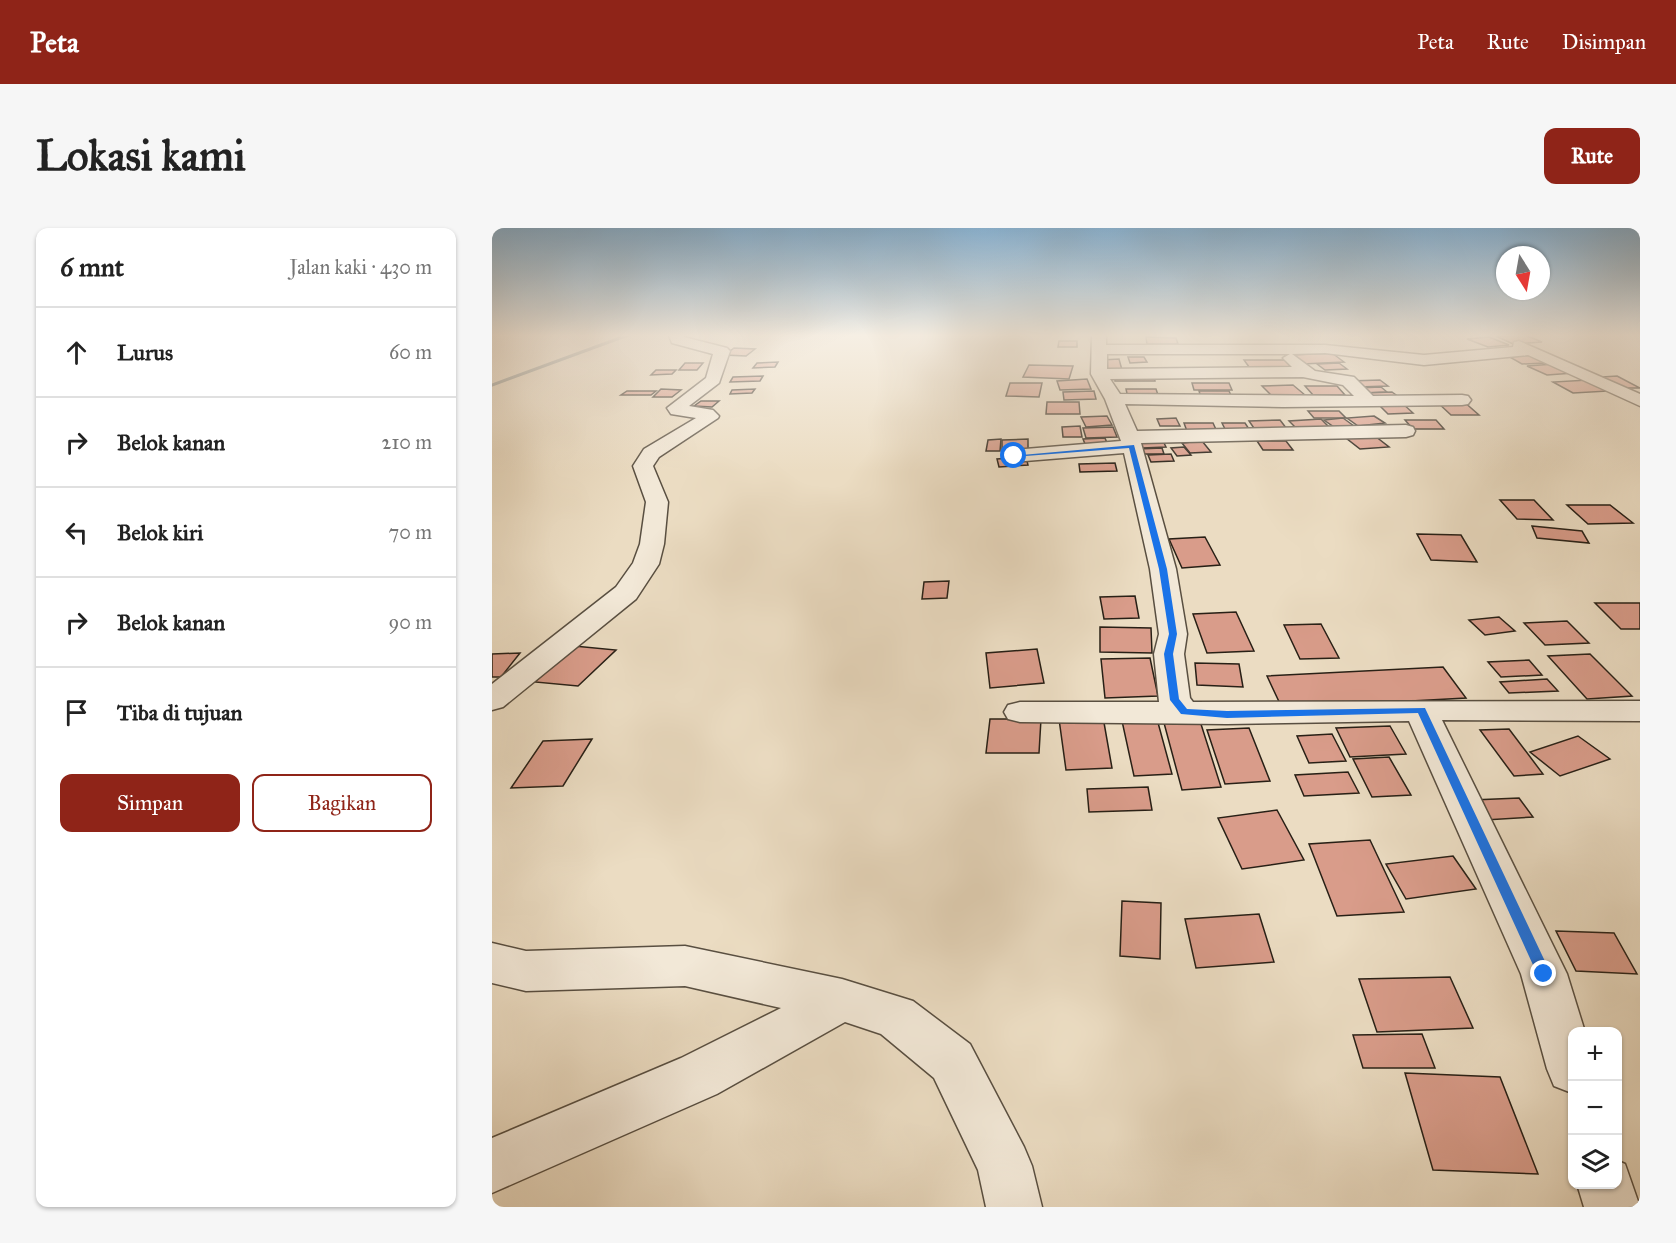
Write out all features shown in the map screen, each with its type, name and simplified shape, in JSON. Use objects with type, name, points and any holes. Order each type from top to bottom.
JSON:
[{"type":"street","points":[[492,700],[626,593],[645,564],[652,544],[657,502],[643,466],[651,453],[709,418],[707,414],[676,408],[712,381]]},
{"type":"street","points":[[1108,381],[1131,442],[1163,569],[1173,634],[1169,654],[1174,700],[1184,711]]},
{"type":"street","points":[[1346,381],[1370,402]]},
{"type":"street","points":[[1597,381],[1640,401]]},
{"type":"street","points":[[1114,399],[1370,402],[1462,400]]},
{"type":"street","points":[[1014,456],[1131,442],[1406,431]]},
{"type":"street","points":[[1422,710],[1544,974],[1568,1055]]},
{"type":"street","points":[[1020,712],[1184,711],[1227,714],[1422,710],[1640,711]]},
{"type":"street","points":[[492,963],[526,971],[685,966],[842,1000],[896,1017],[952,1061],[1005,1166],[1014,1207]]},
{"type":"street","points":[[492,1166],[699,1076],[842,1000]]},
{"type":"street","points":[[1606,1189],[1612,1207]]},
{"type":"building","points":[[731,381],[760,381],[760,381]]},
{"type":"building","points":[[1057,381],[1088,381],[1091,389],[1060,390]]},
{"type":"building","points":[[1350,381],[1381,381],[1388,386],[1357,387]]},
{"type":"building","points":[[1589,381],[1609,391],[1573,393],[1553,382]]},
{"type":"building","points":[[1608,381],[1626,381],[1640,388],[1623,388]]},
{"type":"building","points":[[1010,383],[1042,383],[1039,397],[1006,396]]},
{"type":"building","points":[[1192,383],[1229,383],[1232,390],[1194,390]]},
{"type":"building","points":[[1293,385],[1305,395],[1273,397],[1262,386]]},
{"type":"building","points":[[1305,386],[1337,386],[1345,395],[1313,395]]},
{"type":"building","points":[[1381,387],[1387,392],[1363,393],[1357,388]]},
{"type":"building","points":[[661,389],[681,390],[672,397],[653,397]]},
{"type":"building","points":[[755,389],[752,393],[730,394],[732,390]]},
{"type":"building","points":[[1126,389],[1156,389],[1159,398],[1128,398]]},
{"type":"building","points":[[627,391],[656,391],[651,395],[621,395]]},
{"type":"building","points":[[1094,391],[1096,399],[1064,400],[1063,392]]},
{"type":"building","points":[[1199,391],[1229,391],[1233,400],[1202,400]]},
{"type":"building","points":[[1392,392],[1399,397],[1371,398],[1365,393]]},
{"type":"building","points":[[701,401],[719,401],[712,407],[694,406]]},
{"type":"building","points":[[1436,401],[1463,401],[1479,415],[1451,415]]},
{"type":"building","points":[[1047,402],[1079,402],[1080,414],[1046,414]]},
{"type":"building","points":[[1377,403],[1402,403],[1413,413],[1388,414]]},
{"type":"building","points":[[1308,411],[1339,411],[1346,418],[1314,418]]},
{"type":"building","points":[[1107,416],[1112,425],[1086,427],[1081,417]]},
{"type":"building","points":[[1374,416],[1385,423],[1358,426],[1347,418]]},
{"type":"building","points":[[1176,418],[1180,426],[1160,426],[1157,419]]},
{"type":"building","points":[[1343,418],[1354,426],[1334,427],[1324,420]]},
{"type":"building","points":[[1321,419],[1333,431],[1300,432],[1289,421]]},
{"type":"building","points":[[1280,420],[1290,433],[1258,434],[1249,421]]},
{"type":"building","points":[[1405,420],[1436,420],[1444,429],[1413,429]]},
{"type":"building","points":[[1184,423],[1213,423],[1218,434],[1188,434]]},
{"type":"building","points":[[1222,423],[1245,423],[1251,432],[1227,433]]},
{"type":"building","points":[[1080,426],[1082,437],[1063,437],[1062,427]]},
{"type":"building","points":[[1113,427],[1117,437],[1086,438],[1083,428]]},
{"type":"building","points":[[1375,436],[1389,447],[1360,449],[1346,438]]},
{"type":"building","points":[[1105,438],[1107,443],[1085,444],[1083,439]]},
{"type":"building","points":[[1001,439],[1000,451],[986,451],[988,440]]},
{"type":"building","points":[[1028,439],[1028,452],[1002,453],[1002,440]]},
{"type":"building","points":[[1162,439],[1166,447],[1142,448],[1139,440]]},
{"type":"building","points":[[1202,441],[1211,452],[1190,453],[1182,443]]},
{"type":"building","points":[[1257,441],[1286,441],[1293,450],[1263,450]]},
{"type":"building","points":[[1184,447],[1191,455],[1177,456],[1171,448]]},
{"type":"building","points":[[1162,448],[1164,454],[1140,454],[1138,449]]},
{"type":"building","points":[[1171,454],[1174,461],[1151,462],[1148,455]]},
{"type":"building","points":[[1026,457],[1028,465],[999,467],[997,459]]},
{"type":"building","points":[[1115,463],[1117,471],[1080,472],[1079,464]]},
{"type":"building","points":[[1500,500],[1534,500],[1553,520],[1517,519]]},
{"type":"building","points":[[1567,505],[1610,505],[1633,523],[1588,524]]},
{"type":"building","points":[[1532,526],[1582,531],[1589,543],[1537,538]]},
{"type":"building","points":[[1417,534],[1461,535],[1477,562],[1431,560]]},
{"type":"building","points":[[1205,537],[1220,565],[1182,568],[1169,539]]},
{"type":"building","points":[[949,581],[947,598],[922,599],[924,582]]},
{"type":"building","points":[[1135,596],[1139,618],[1104,619],[1100,597]]},
{"type":"building","points":[[1595,603],[1640,603],[1640,629],[1621,629]]},
{"type":"building","points":[[1236,612],[1254,651],[1207,653],[1193,614]]},
{"type":"building","points":[[1499,617],[1515,631],[1485,635],[1469,620]]},
{"type":"building","points":[[1567,621],[1589,643],[1545,645],[1524,623]]},
{"type":"building","points":[[1321,624],[1339,658],[1300,659],[1284,625]]},
{"type":"building","points":[[1100,627],[1151,628],[1152,653],[1100,652]]},
{"type":"building","points":[[574,646],[616,650],[578,686],[535,682]]},
{"type":"building","points":[[1037,649],[1044,683],[990,688],[986,653]]},
{"type":"building","points":[[520,653],[501,677],[492,677],[492,654]]},
{"type":"building","points":[[1590,654],[1632,696],[1587,699],[1548,656]]},
{"type":"building","points":[[1150,658],[1158,696],[1105,698],[1101,659]]},
{"type":"building","points":[[1529,660],[1542,675],[1501,677],[1488,662]]},
{"type":"building","points":[[1195,663],[1239,664],[1243,687],[1197,685]]},
{"type":"building","points":[[1443,667],[1466,698],[1282,708],[1267,676]]},
{"type":"building","points":[[1547,679],[1558,691],[1509,693],[1500,682]]},
{"type":"building","points":[[1103,717],[1112,768],[1066,770],[1059,719]]},
{"type":"building","points":[[990,719],[1041,719],[1039,753],[986,753]]},
{"type":"building","points":[[1157,719],[1172,774],[1134,776],[1122,721]]},
{"type":"building","points":[[1200,721],[1221,787],[1182,790],[1164,723]]},
{"type":"building","points":[[1390,726],[1406,754],[1350,757],[1336,728]]},
{"type":"building","points":[[1249,728],[1270,781],[1225,784],[1207,730]]},
{"type":"building","points":[[1509,729],[1543,774],[1514,776],[1480,730]]},
{"type":"building","points":[[1332,734],[1346,761],[1309,763],[1297,736]]},
{"type":"building","points":[[1578,736],[1610,759],[1560,776],[1530,752]]},
{"type":"building","points":[[592,739],[563,786],[511,788],[543,741]]},
{"type":"building","points":[[1389,757],[1411,795],[1372,797],[1353,759]]},
{"type":"building","points":[[1348,772],[1359,793],[1304,796],[1295,775]]},
{"type":"building","points":[[1148,787],[1152,810],[1089,812],[1087,789]]},
{"type":"building","points":[[1519,798],[1533,817],[1485,820],[1473,800]]},
{"type":"building","points":[[1277,810],[1304,860],[1242,869],[1218,818]]},
{"type":"building","points":[[1370,840],[1404,912],[1337,916],[1309,844]]},
{"type":"building","points":[[1453,856],[1476,889],[1406,899],[1386,864]]},
{"type":"building","points":[[1122,901],[1161,903],[1160,959],[1120,956]]},
{"type":"building","points":[[1259,914],[1274,962],[1196,968],[1185,919]]},
{"type":"building","points":[[1556,931],[1614,933],[1637,974],[1576,971]]},
{"type":"building","points":[[1450,977],[1473,1028],[1377,1032],[1359,979]]},
{"type":"building","points":[[1422,1034],[1435,1068],[1363,1068],[1353,1035]]},
{"type":"building","points":[[1405,1073],[1500,1077],[1538,1174],[1433,1170]]},
{"type":"waterway","points":[[492,385],[504,381]]},
{"type":"route","points":[[1014,456],[1132,446],[1163,569],[1173,634],[1169,654],[1174,700],[1184,711],[1227,714],[1422,710],[1544,974]]}]
